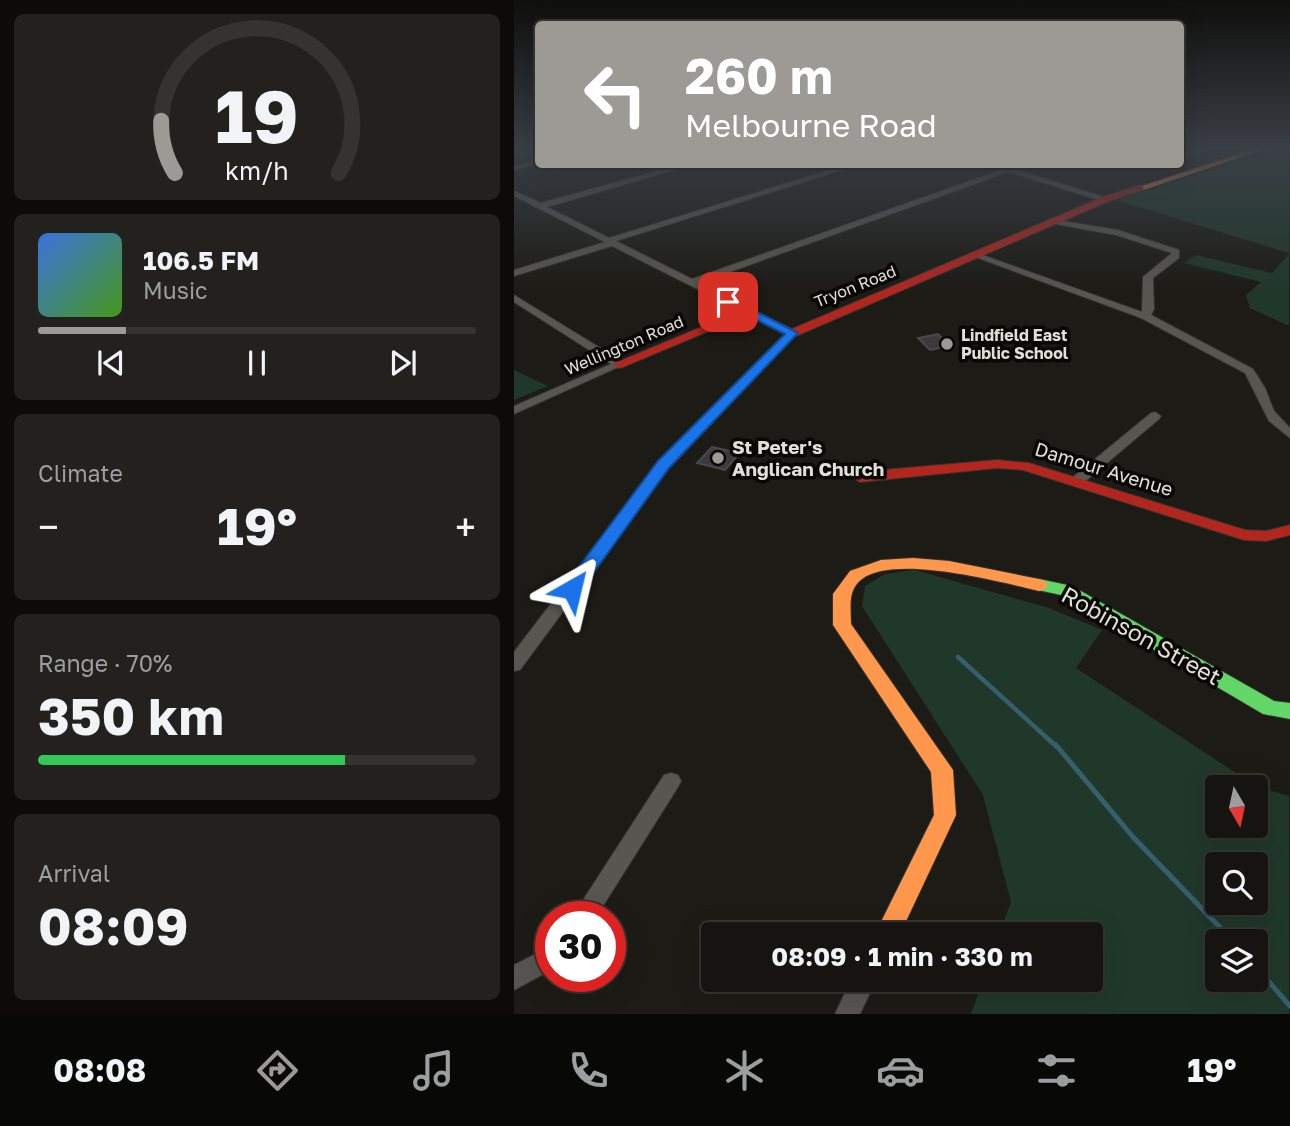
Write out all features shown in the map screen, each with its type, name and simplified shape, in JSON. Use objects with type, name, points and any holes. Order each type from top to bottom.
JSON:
[{"type":"street","points":[[523,197],[792,333]]},
{"type":"street","points":[[540,206],[571,197]]},
{"type":"street","points":[[514,273],[752,197]]},
{"type":"street","points":[[691,283],[929,197]]},
{"type":"street","points":[[1100,197],[1106,199]]},
{"type":"street","name":"Tryon Road","points":[[514,665],[664,464],[792,333],[1111,197]]},
{"type":"street","points":[[1053,221],[1118,233],[1176,253],[1176,256],[1148,277],[1149,309],[1145,316]]},
{"type":"street","points":[[974,255],[1145,316],[1249,371],[1256,380],[1265,411],[1275,424],[1289,434]]},
{"type":"street","points":[[517,303],[619,365]]},
{"type":"street","name":"Wellington Road","points":[[514,410],[747,312]]},
{"type":"street","points":[[1078,481],[1155,416]]},
{"type":"street","name":"Damour Avenue","points":[[860,477],[997,464],[1024,466],[1244,535],[1266,536],[1289,530]]},
{"type":"street","name":"Robinson Street","points":[[893,922],[945,815],[942,770],[842,625],[838,608],[840,591],[854,577],[872,566],[924,562],[1066,590],[1270,708],[1289,711]]},
{"type":"street","points":[[593,901],[671,781]]},
{"type":"street","points":[[514,978],[535,966]]},
{"type":"street","points":[[847,1014],[858,992]]},
{"type":"green space","points":[[1124,197],[1289,197],[1289,253],[1116,200]]},
{"type":"green space","points":[[1289,254],[1289,326],[1250,308],[1246,295],[1261,282],[1184,263],[1196,255],[1272,273]]},
{"type":"green space","points":[[514,370],[548,386],[514,400]]},
{"type":"green space","points":[[915,570],[1049,608],[1102,630],[1076,668],[1239,775],[1205,775],[1205,838],[1268,838],[1268,790],[1289,796],[1289,1014],[971,1014],[979,992],[1103,992],[1103,922],[1004,922],[1011,902],[983,795],[862,606],[865,586],[885,574]]},
{"type":"building","points":[[938,334],[950,346],[930,350],[918,338]]},
{"type":"building","name":"St Peter's Anglican Church","points":[[712,447],[740,453],[725,470],[697,463]]},
{"type":"waterway","points":[[958,657],[1057,747]]},
{"type":"waterway","points":[[1056,745],[1133,837],[1221,929]]},
{"type":"waterway","points":[[1268,981],[1290,1006]]},
{"type":"traffic: fast","points":[[1039,585],[1066,590],[1270,708],[1290,711]]},
{"type":"traffic: slow","points":[[893,922],[945,815],[942,770],[842,625],[842,594],[856,575],[881,565],[913,563],[984,573],[1039,585]]},
{"type":"traffic: jam","points":[[619,364],[747,311],[792,333],[1111,197]]},
{"type":"traffic: jam","points":[[860,477],[997,464],[1024,466],[1244,535],[1266,536],[1290,530]]},
{"type":"place","name":"Lindfield East Public School","points":[[947,344]]},
{"type":"place","name":"St Peter's Anglican Church","points":[[718,458]]},
{"type":"route","points":[[572,589],[664,464],[792,333],[728,302]]}]
